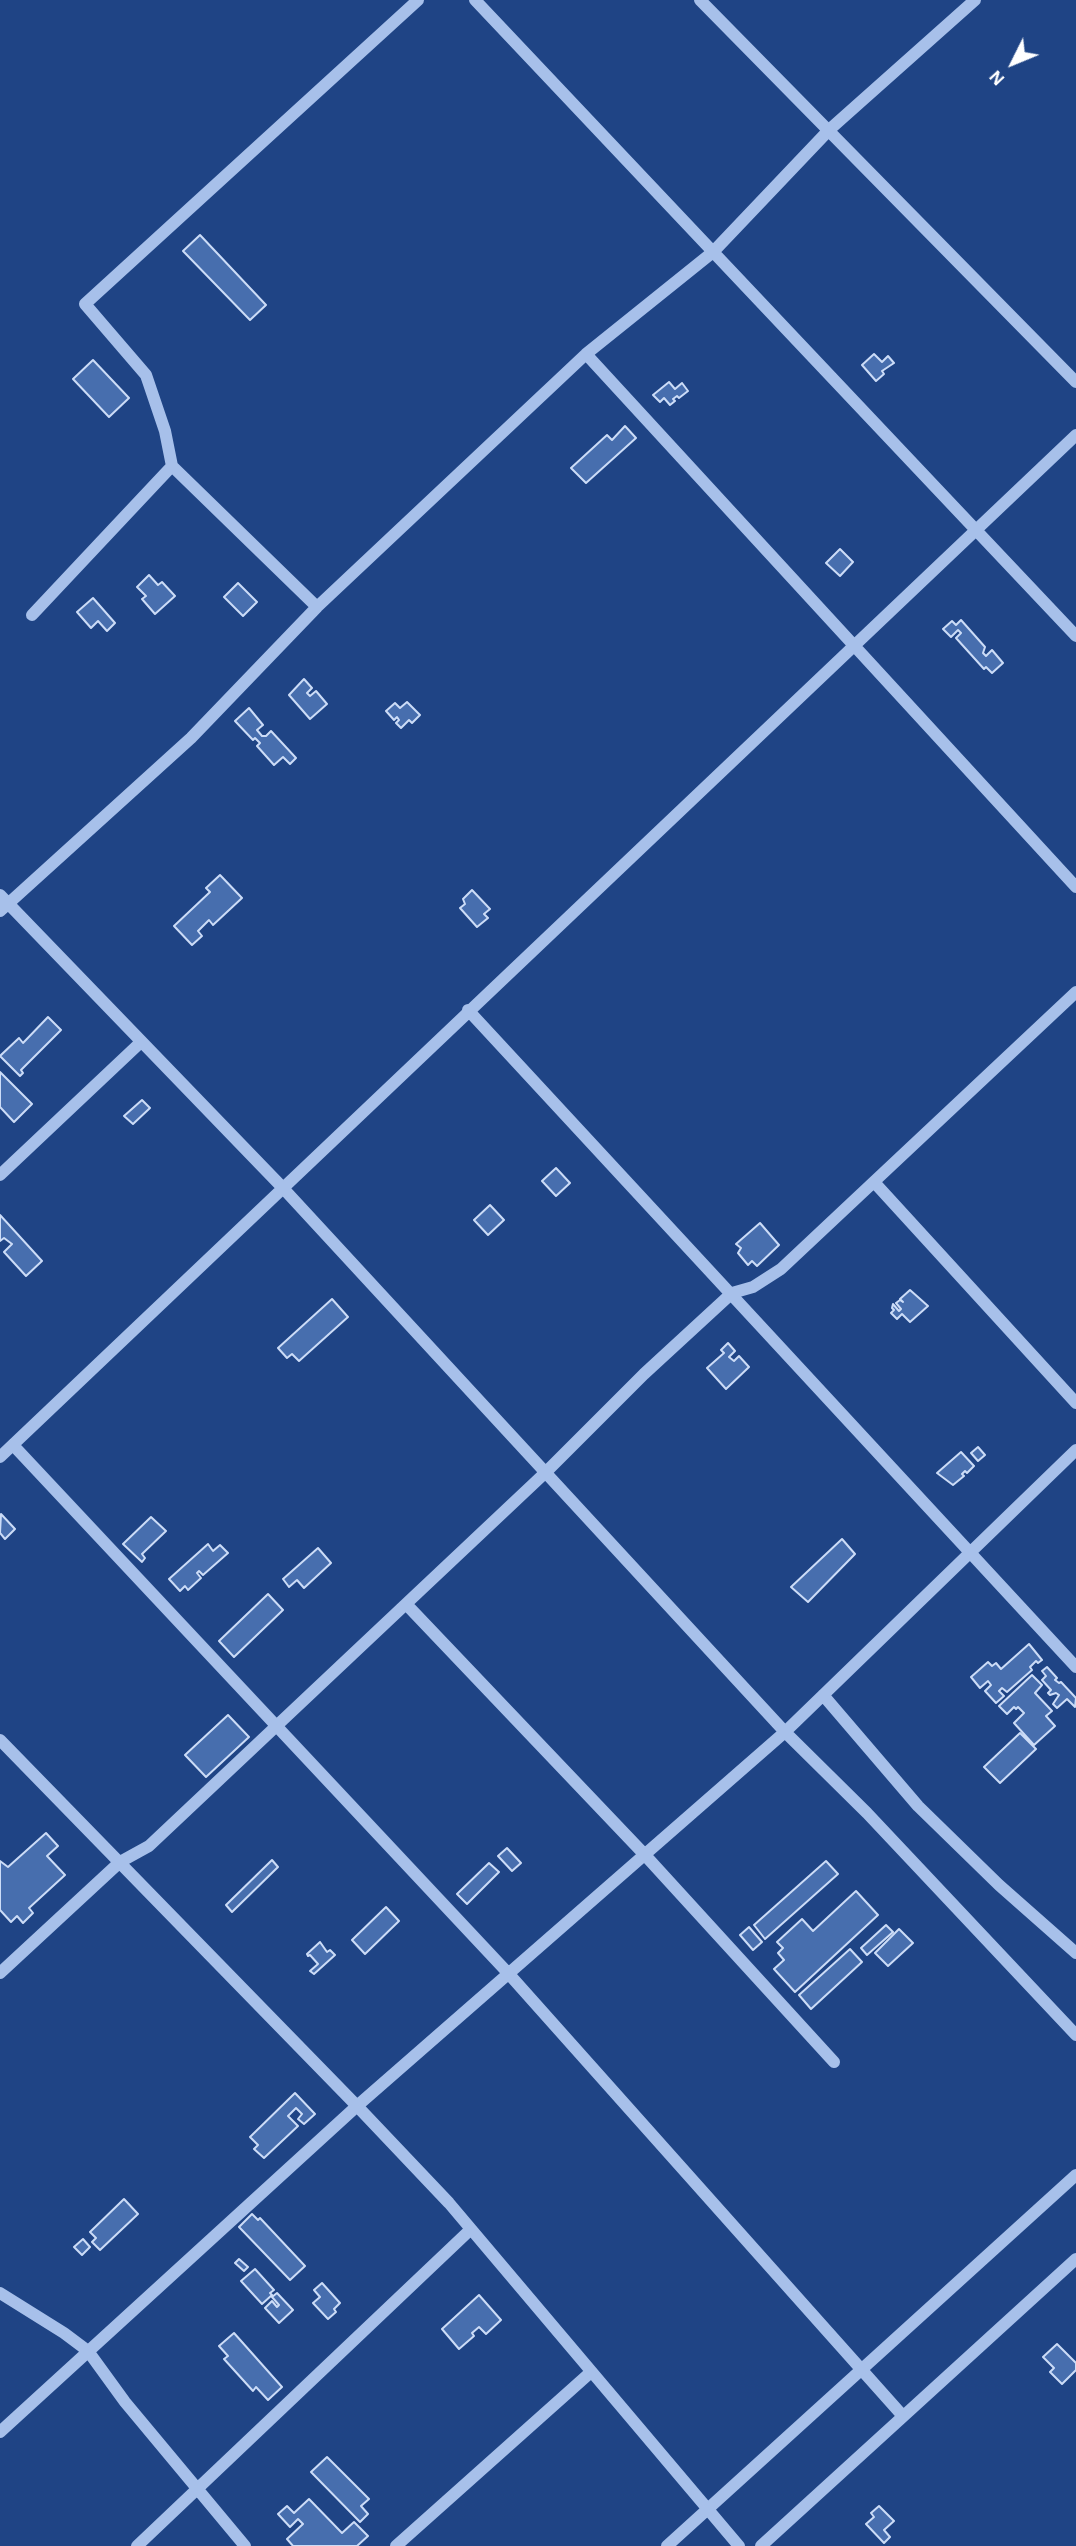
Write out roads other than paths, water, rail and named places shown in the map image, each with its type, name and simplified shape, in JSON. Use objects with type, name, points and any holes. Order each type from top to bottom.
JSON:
[{"type":"street","points":[[317,607],[172,466],[165,431],[146,375],[85,304],[418,0]]},
{"type":"street","points":[[475,0],[1076,636]]},
{"type":"street","points":[[700,0],[1076,382]]},
{"type":"street","points":[[975,0],[829,130],[713,252],[586,354],[317,607],[191,738],[3,903],[282,1187],[785,1732],[867,1813],[1076,2035]]},
{"type":"street","points":[[586,354],[1076,887]]},
{"type":"street","points":[[0,1457],[1076,435]]},
{"type":"street","points":[[32,615],[172,466]]},
{"type":"street","points":[[0,1973],[120,1862],[149,1846],[546,1472],[643,1374],[732,1293],[753,1287],[782,1269],[1076,992]]},
{"type":"street","points":[[468,1010],[1076,1667]]},
{"type":"street","points":[[0,1175],[141,1042]]},
{"type":"street","points":[[874,1182],[1076,1403]]},
{"type":"street","points":[[13,1445],[508,1973],[902,2415]]},
{"type":"street","points":[[0,2432],[357,2106],[785,1732],[1076,1450]]},
{"type":"street","points":[[406,1604],[644,1854],[834,2062]]},
{"type":"street","points":[[823,1695],[918,1806],[999,1885],[1076,1953]]},
{"type":"street","points":[[0,1740],[449,2203],[739,2546]]},
{"type":"street","points":[[667,2546],[1076,2175]]},
{"type":"street","points":[[137,2546],[470,2230]]},
{"type":"street","points":[[761,2546],[1076,2259]]},
{"type":"street","points":[[0,2293],[88,2351],[125,2402],[245,2546]]},
{"type":"street","points":[[396,2546],[591,2372]]}]
